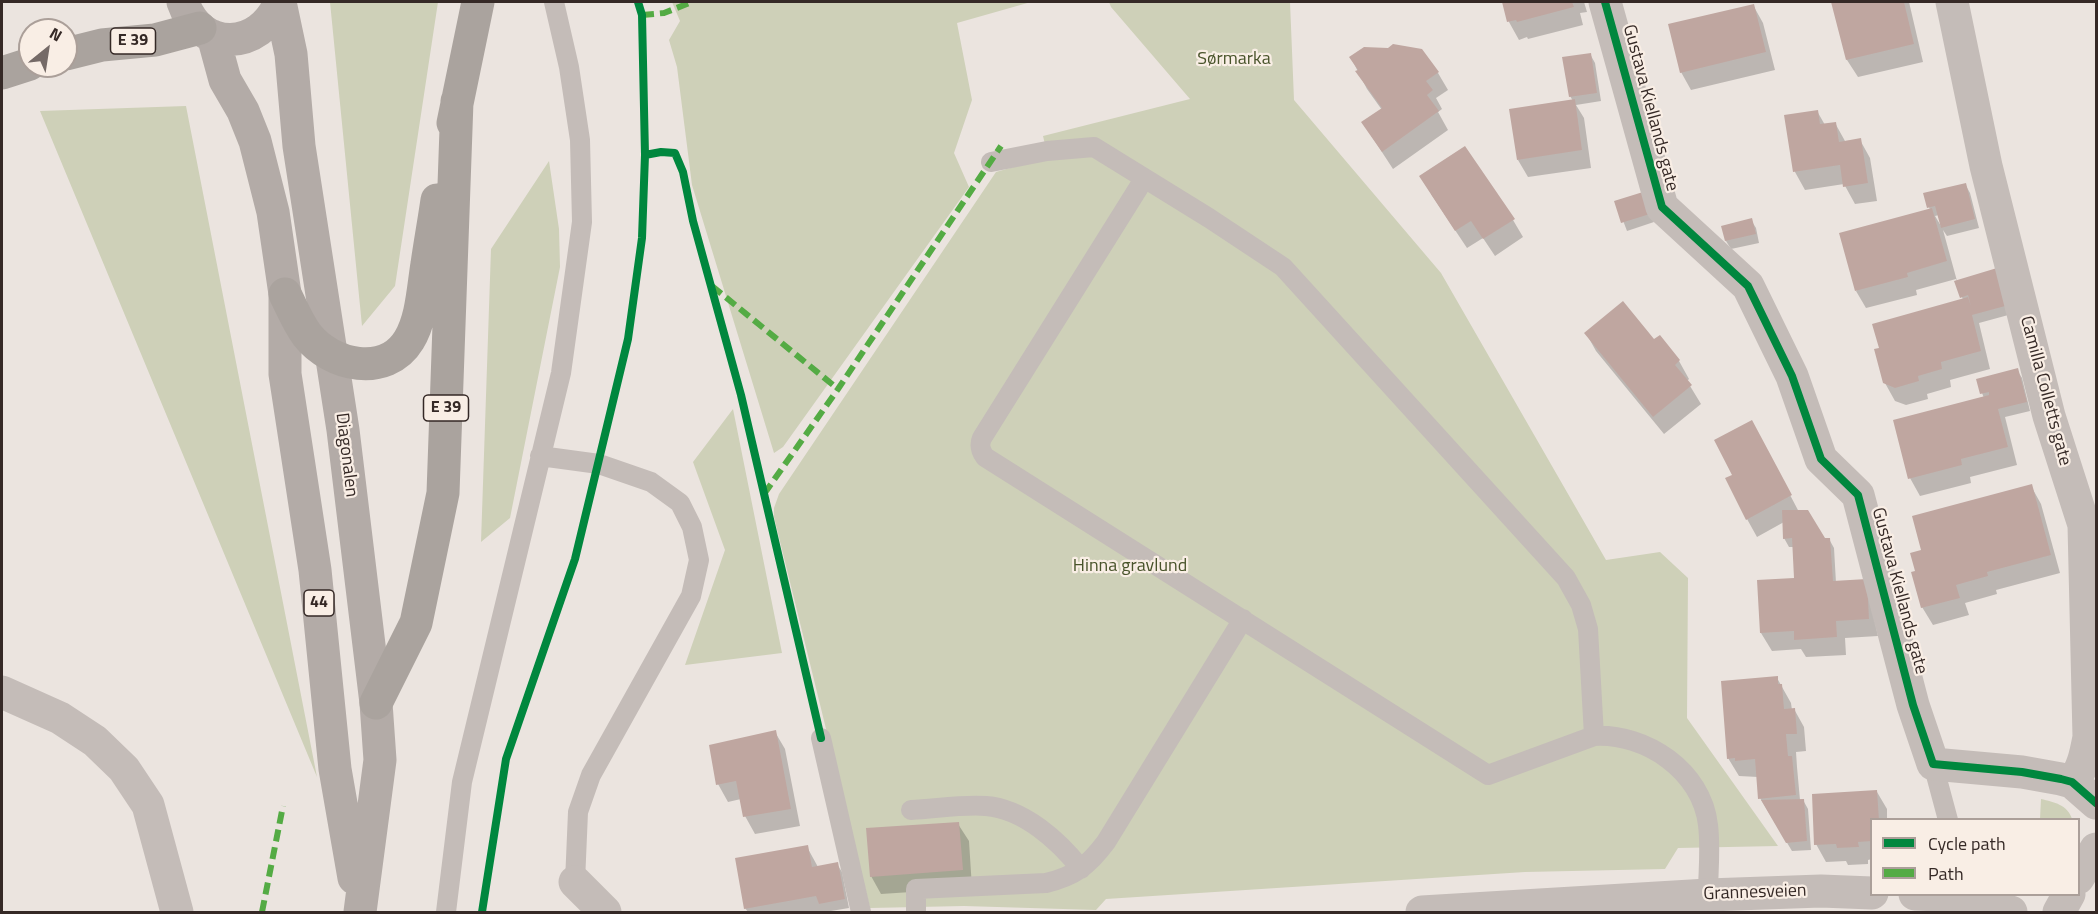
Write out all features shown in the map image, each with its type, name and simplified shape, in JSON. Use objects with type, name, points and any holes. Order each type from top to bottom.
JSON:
[{"type":"highway","name":"E 39","points":[[285,294],[308,336],[333,355],[355,364],[376,364],[396,355],[409,341],[415,327],[421,300],[443,166],[478,2]]},
{"type":"highway","name":"E 39","points":[[78,51],[102,45],[155,40],[197,22]]},
{"type":"highway","points":[[2,73],[18,68]]},
{"type":"highway","name":"E 39","points":[[376,703],[416,623],[442,493],[457,101]]},
{"type":"main road","points":[[164,2],[197,22]]},
{"type":"main road","name":"44","points":[[197,22],[229,40],[246,38],[261,30],[273,18],[280,2]]},
{"type":"main road","name":"Diagonalen","points":[[280,2],[291,54],[299,146],[333,355],[376,703],[380,760],[360,911]]},
{"type":"main road","name":"Diagonalen","points":[[197,22],[243,111],[265,173],[273,212],[285,294],[285,374],[315,570],[335,769],[360,911]]},
{"type":"street","name":"Gustava Kiellands gate","points":[[1605,2],[1662,207],[1748,286],[1792,376],[1821,459],[1858,495],[1913,705],[1934,764]]},
{"type":"street","name":"Camilla Colletts gate","points":[[1952,2],[1986,166],[2049,416],[2084,525],[2089,737],[2078,776],[2072,782]]},
{"type":"street","points":[[2,692],[60,718],[95,741],[124,769],[148,805],[177,912]]},
{"type":"street","points":[[1934,764],[2022,772],[2072,782],[2097,803]]},
{"type":"street","points":[[2080,876],[2097,849]]},
{"type":"street","points":[[575,882],[605,912]]},
{"type":"street","name":"Grannesveien","points":[[1422,912],[1708,895],[1821,891],[1870,893]]},
{"type":"street","points":[[1967,896],[2011,912]]},
{"type":"street","points":[[2060,912],[2068,896]]},
{"type":"lane","points":[[446,912],[462,782],[561,374],[582,222],[580,140],[569,67],[554,2]]},
{"type":"lane","points":[[991,162],[1047,152],[1094,147],[1283,267],[1566,578],[1581,605],[1588,629],[1594,736]]},
{"type":"lane","points":[[1144,178],[982,438],[981,450],[991,461],[1488,775],[1594,736],[1608,735],[1625,738],[1671,761],[1690,780],[1703,803],[1708,825],[1708,895]]},
{"type":"lane","points":[[540,456],[598,464],[651,482],[680,503],[692,527],[699,560],[691,596],[591,775],[578,812],[575,882]]},
{"type":"lane","points":[[916,912],[916,889],[1046,883],[1065,879],[1082,869],[1106,842],[1243,619]]},
{"type":"lane","points":[[821,738],[861,912]]},
{"type":"lane","points":[[1934,764],[1948,818]]},
{"type":"lane","points":[[911,810],[986,806],[1002,810],[1022,818],[1048,834],[1082,869]]},
{"type":"green space","points":[[330,2],[438,2],[395,286],[362,326]]},
{"type":"green space","points":[[672,2],[1031,2],[957,23],[972,100],[954,153],[969,187],[783,447],[774,453],[692,185],[677,67],[669,40],[680,21]]},
{"type":"green space","name":"Hinna gravlund","points":[[1109,2],[1290,2],[1294,100],[1441,273],[1606,560],[1660,552],[1688,578],[1687,718],[1778,846],[1678,848],[1665,869],[1525,872],[1106,899],[1096,910],[964,906],[870,908],[774,517],[774,508],[779,494],[996,172],[1048,157],[1043,136],[1190,99]]},
{"type":"green space","points":[[186,106],[317,777],[40,111]]},
{"type":"green space","points":[[549,161],[559,229],[560,267],[510,518],[481,542],[491,249]]},
{"type":"green space","points":[[733,409],[782,653],[685,665],[725,550],[693,462]]},
{"type":"green space","points":[[2041,799],[2064,807],[2072,818],[2040,818]]},
{"type":"building","points":[[1502,2],[1572,2],[1574,7],[1517,22],[1516,20],[1507,22]]},
{"type":"building","points":[[1831,2],[1904,2],[1914,44],[1846,60]]},
{"type":"building","points":[[1754,4],[1766,52],[1680,73],[1668,24]]},
{"type":"building","points":[[1393,44],[1422,49],[1439,72],[1426,81],[1433,90],[1427,95],[1439,111],[1382,152],[1361,122],[1382,108],[1355,71],[1358,70],[1349,57],[1364,47],[1388,48]]},
{"type":"building","points":[[1591,53],[1597,93],[1569,97],[1562,57]]},
{"type":"building","points":[[1575,99],[1582,150],[1517,160],[1509,109]]},
{"type":"building","points":[[1818,110],[1820,124],[1836,122],[1839,142],[1861,138],[1868,183],[1843,187],[1840,165],[1793,172],[1784,115]]},
{"type":"building","points":[[1465,146],[1515,219],[1483,239],[1471,221],[1455,231],[1419,176]]},
{"type":"building","points":[[1966,183],[1975,219],[1941,228],[1935,206],[1927,208],[1923,193]]},
{"type":"building","points":[[1643,192],[1650,214],[1621,223],[1614,201]]},
{"type":"building","points":[[1932,208],[1947,261],[1907,273],[1908,277],[1855,291],[1839,233]]},
{"type":"building","points":[[1752,218],[1756,234],[1725,241],[1721,226]]},
{"type":"building","points":[[1997,268],[2009,305],[1972,315],[1981,351],[1941,362],[1942,369],[1918,376],[1919,381],[1895,388],[1883,383],[1874,349],[1879,348],[1872,324],[1968,297],[1971,306],[1968,295],[1960,298],[1954,281]]},
{"type":"building","points":[[1623,301],[1654,339],[1660,335],[1680,360],[1675,365],[1692,385],[1653,417],[1584,333]]},
{"type":"building","points":[[2018,368],[2027,402],[1998,409],[2008,447],[1961,459],[1962,465],[1908,479],[1893,420],[1989,395],[1989,392],[1980,394],[1976,379]]},
{"type":"building","points":[[1752,420],[1792,495],[1746,520],[1725,478],[1732,475],[1714,440]]},
{"type":"building","points":[[2032,484],[2051,555],[1987,572],[1988,576],[1956,585],[1960,598],[1921,608],[1911,572],[1915,571],[1910,553],[1921,550],[1912,516]]},
{"type":"building","points":[[1782,510],[1808,510],[1825,538],[1830,538],[1833,581],[1867,579],[1869,619],[1836,621],[1837,637],[1794,640],[1794,631],[1760,633],[1757,580],[1794,578],[1792,538],[1783,539]]},
{"type":"building","points":[[1778,676],[1778,684],[1782,684],[1784,709],[1795,708],[1797,734],[1786,734],[1788,756],[1792,756],[1796,795],[1758,799],[1755,759],[1735,761],[1735,758],[1727,759],[1721,681]]},
{"type":"building","points":[[776,730],[791,809],[743,817],[736,781],[716,785],[709,745]]},
{"type":"building","points":[[1877,790],[1879,818],[1870,818],[1870,841],[1858,842],[1859,847],[1837,848],[1836,844],[1814,845],[1812,794]]},
{"type":"building","points":[[1804,799],[1807,841],[1786,843],[1761,800]]},
{"type":"building","points":[[959,822],[963,870],[870,877],[866,828]]},
{"type":"building","points":[[808,845],[812,867],[838,862],[845,899],[819,904],[816,896],[744,909],[735,858]]},
{"type":"marked path","points":[[642,15],[664,13],[692,2]]},
{"type":"marked path","points":[[764,494],[838,389],[1001,146]]},
{"type":"marked path","points":[[712,286],[838,389]]},
{"type":"marked path","points":[[262,912],[283,806]]},
{"type":"cycle path","points":[[482,912],[506,759],[575,559],[628,339],[642,238],[645,155],[642,15],[638,2]]},
{"type":"cycle path","points":[[1605,2],[1662,207],[1748,286],[1792,376],[1821,459],[1858,495],[1913,705],[1933,764],[2022,772],[2061,779],[2072,782],[2096,803]]},
{"type":"cycle path","points":[[645,155],[661,152],[675,153],[683,172],[693,221],[741,395],[821,738]]},
{"type":"park label","name":"Sørmarka","points":[[1234,60]]}]
